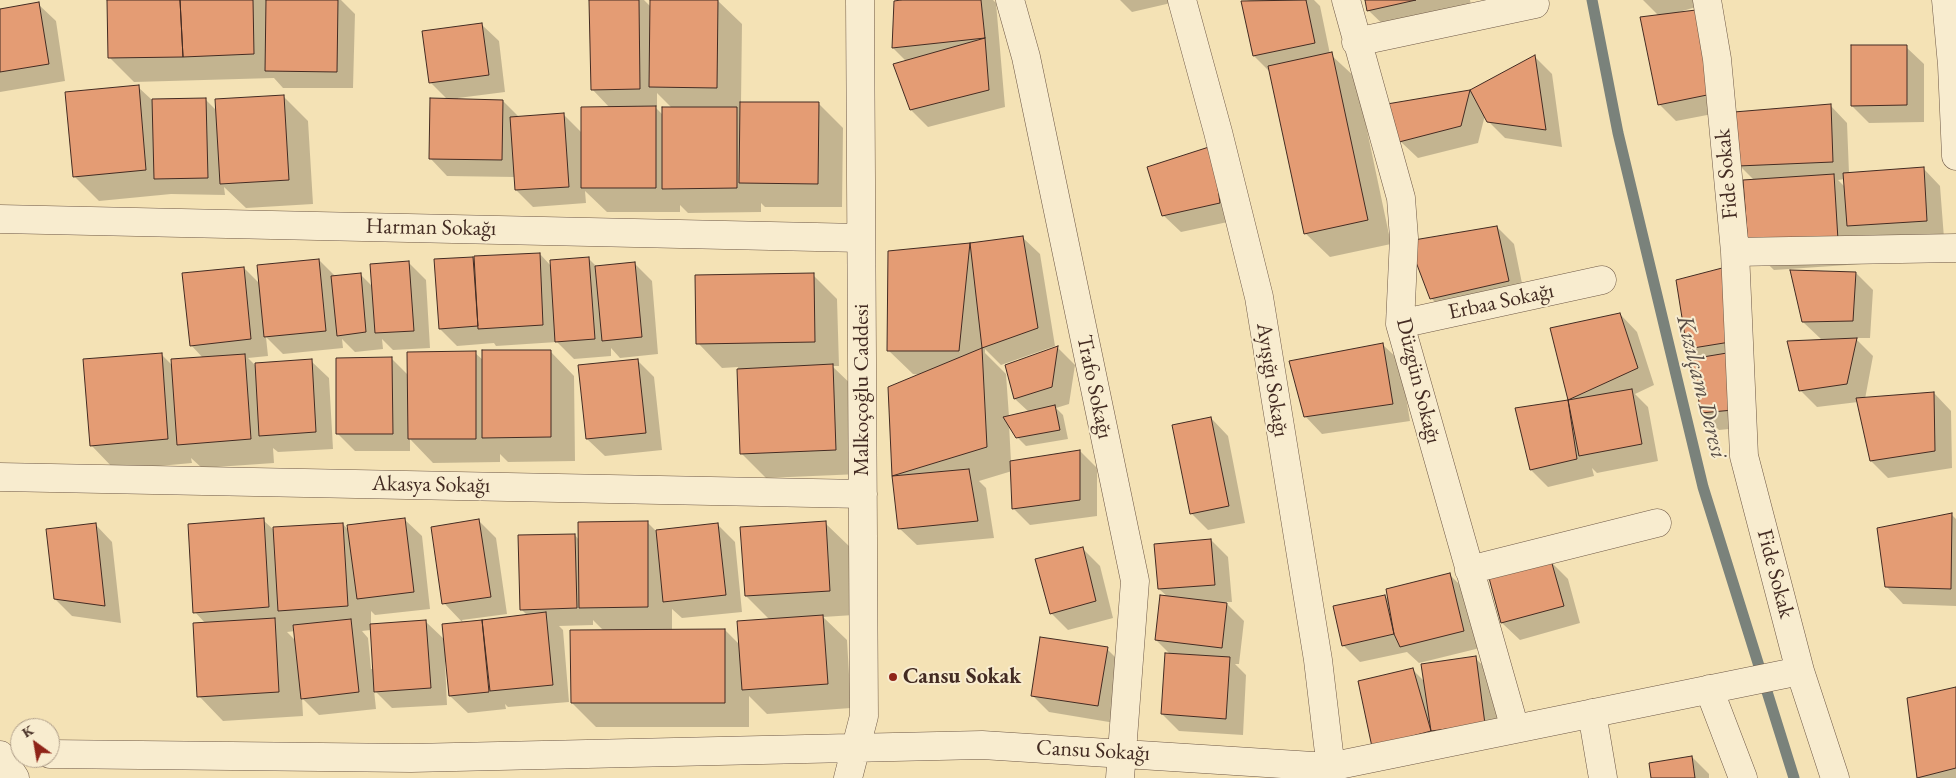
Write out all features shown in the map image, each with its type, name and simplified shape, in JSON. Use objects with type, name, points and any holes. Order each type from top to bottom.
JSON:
[{"type":"street","name":"Malkoçoğlu Caddesi","points":[[848,778],[864,716],[860,0]]},
{"type":"street","name":"Trafo Sokağı","points":[[1010,0],[1026,56],[1135,582],[1120,765]]},
{"type":"street","name":"Ayışığı Sokağı","points":[[1182,0],[1218,132],[1259,297],[1318,660],[1331,772]]},
{"type":"street","name":"Düzgün Sokağı","points":[[1346,0],[1356,42],[1401,198],[1404,238],[1400,324],[1514,729]]},
{"type":"street","name":"Fide Sokak","points":[[1707,0],[1716,59],[1735,252],[1744,456],[1794,672],[1835,778]]},
{"type":"street","points":[[1946,0],[1952,65],[1956,156]]},
{"type":"street","points":[[1356,42],[1535,4]]},
{"type":"street","name":"Harman Sokağı","points":[[0,218],[861,238]]},
{"type":"street","points":[[1735,252],[1956,248]]},
{"type":"street","name":"Erbaa Sokağı","points":[[1400,324],[1602,280]]},
{"type":"street","name":"Akasya Sokağı","points":[[0,477],[863,494]]},
{"type":"street","points":[[1469,570],[1657,523]]},
{"type":"street","points":[[1331,772],[1514,729],[1794,672]]},
{"type":"street","points":[[1709,689],[1743,778]]},
{"type":"street","points":[[1592,713],[1603,778]]},
{"type":"street","name":"Cansu Sokağı","points":[[60,754],[412,758],[982,745],[1120,765],[1331,772]]},
{"type":"street","points":[[0,754],[15,778]]},
{"type":"building","points":[[107,0],[180,0],[183,57],[108,58]]},
{"type":"building","points":[[180,0],[253,0],[254,54],[183,57]]},
{"type":"building","points":[[266,0],[338,0],[337,72],[265,71]]},
{"type":"building","points":[[589,0],[639,0],[640,89],[591,90]]},
{"type":"building","points":[[650,0],[718,0],[717,88],[649,87]]},
{"type":"building","points":[[981,0],[985,38],[892,48],[894,1]]},
{"type":"building","points":[[1306,0],[1315,43],[1253,56],[1241,1]]},
{"type":"building","points":[[1365,0],[1416,0],[1367,11]]},
{"type":"building","points":[[39,2],[49,64],[0,72],[0,9]]},
{"type":"building","points":[[1696,10],[1712,94],[1658,105],[1640,17]]},
{"type":"building","points":[[482,23],[489,75],[429,83],[422,31]]},
{"type":"building","points":[[985,38],[989,90],[910,110],[893,64]]},
{"type":"building","points":[[1851,45],[1907,45],[1907,105],[1851,106]]},
{"type":"building","points":[[1332,52],[1368,220],[1304,234],[1268,66]]},
{"type":"building","points":[[1535,55],[1546,130],[1487,122],[1470,90]]},
{"type":"building","points":[[139,85],[146,170],[73,177],[65,92]]},
{"type":"building","points":[[1470,90],[1461,126],[1399,142],[1387,104]]},
{"type":"building","points":[[284,95],[289,180],[220,184],[215,99]]},
{"type":"building","points":[[206,98],[208,178],[154,179],[152,99]]},
{"type":"building","points":[[430,98],[503,100],[502,160],[429,159]]},
{"type":"building","points":[[740,102],[819,102],[818,184],[739,183]]},
{"type":"building","points":[[1831,104],[1833,162],[1738,166],[1734,112]]},
{"type":"building","points":[[656,106],[656,188],[581,188],[581,107]]},
{"type":"building","points":[[662,107],[737,107],[737,188],[662,189]]},
{"type":"building","points":[[564,113],[569,187],[515,190],[510,117]]},
{"type":"building","points":[[1212,146],[1220,203],[1162,216],[1147,167]]},
{"type":"building","points":[[1924,167],[1927,221],[1847,226],[1843,173]]},
{"type":"building","points":[[1834,174],[1838,240],[1748,246],[1743,180]]},
{"type":"building","points":[[1497,226],[1509,281],[1430,299],[1408,241]]},
{"type":"building","points":[[1023,236],[1038,328],[982,348],[970,243]]},
{"type":"building","points":[[970,243],[959,351],[887,351],[888,251]]},
{"type":"building","points":[[540,253],[543,325],[478,329],[474,256]]},
{"type":"building","points":[[473,257],[478,326],[439,329],[434,259]]},
{"type":"building","points":[[589,257],[595,339],[555,342],[550,260]]},
{"type":"building","points":[[319,259],[326,331],[264,337],[257,265]]},
{"type":"building","points":[[409,261],[414,331],[375,333],[370,264]]},
{"type":"building","points":[[635,262],[642,337],[602,341],[595,266]]},
{"type":"building","points":[[244,267],[251,339],[190,346],[182,273]]},
{"type":"building","points":[[1726,267],[1730,342],[1687,349],[1676,280]]},
{"type":"building","points":[[1790,270],[1856,272],[1853,321],[1802,322]]},
{"type":"building","points":[[361,273],[366,332],[337,336],[331,276]]},
{"type":"building","points":[[814,273],[815,342],[696,344],[695,275]]},
{"type":"building","points":[[1620,313],[1638,368],[1568,400],[1550,328]]},
{"type":"building","points":[[1857,338],[1847,384],[1799,391],[1787,341]]},
{"type":"building","points":[[1383,343],[1393,404],[1304,417],[1289,361]]},
{"type":"building","points":[[1058,346],[1052,387],[1014,399],[1005,365]]},
{"type":"building","points":[[982,348],[987,447],[892,476],[888,387]]},
{"type":"building","points":[[482,350],[551,350],[551,437],[482,438]]},
{"type":"building","points":[[476,351],[476,439],[408,439],[407,352]]},
{"type":"building","points":[[162,353],[168,439],[90,446],[83,359]]},
{"type":"building","points":[[1727,353],[1733,410],[1701,413],[1691,359]]},
{"type":"building","points":[[245,354],[251,439],[177,445],[171,359]]},
{"type":"building","points":[[392,357],[393,434],[336,434],[336,358]]},
{"type":"building","points":[[312,359],[316,432],[259,436],[255,363]]},
{"type":"building","points":[[638,359],[646,433],[586,439],[578,365]]},
{"type":"building","points":[[833,364],[836,450],[740,454],[737,369]]},
{"type":"building","points":[[1632,389],[1642,444],[1579,456],[1568,400]]},
{"type":"building","points":[[1934,392],[1935,451],[1870,461],[1856,398]]},
{"type":"building","points":[[1568,400],[1577,459],[1530,470],[1515,408]]},
{"type":"building","points":[[1055,405],[1060,430],[1016,438],[1003,417]]},
{"type":"building","points":[[1211,417],[1229,506],[1190,514],[1172,425]]},
{"type":"building","points":[[1080,450],[1080,500],[1012,509],[1010,461]]},
{"type":"building","points":[[969,469],[978,521],[898,529],[892,476]]},
{"type":"building","points":[[1952,513],[1951,589],[1885,587],[1877,528]]},
{"type":"building","points":[[264,518],[269,607],[193,613],[188,524]]},
{"type":"building","points":[[405,518],[414,592],[357,599],[347,525]]},
{"type":"building","points":[[479,519],[491,597],[442,604],[431,527]]},
{"type":"building","points":[[648,521],[648,607],[579,608],[578,522]]},
{"type":"building","points":[[826,521],[830,591],[745,596],[740,527]]},
{"type":"building","points":[[96,523],[105,606],[54,599],[46,529]]},
{"type":"building","points":[[343,523],[348,606],[278,611],[273,527]]},
{"type":"building","points":[[718,523],[726,595],[663,602],[656,530]]},
{"type":"building","points":[[575,534],[577,608],[520,610],[518,535]]},
{"type":"building","points":[[1211,539],[1215,585],[1158,589],[1154,544]]},
{"type":"building","points":[[1083,547],[1096,601],[1050,614],[1035,559]]},
{"type":"building","points":[[1551,560],[1564,606],[1501,623],[1489,578]]},
{"type":"building","points":[[1450,573],[1464,631],[1400,647],[1394,634],[1386,589]]},
{"type":"building","points":[[1160,595],[1227,603],[1222,648],[1155,640]]},
{"type":"building","points":[[1385,595],[1394,634],[1342,646],[1333,606]]},
{"type":"building","points":[[546,612],[553,685],[490,691],[482,620]]},
{"type":"building","points":[[823,615],[828,684],[742,690],[737,621]]},
{"type":"building","points":[[275,618],[279,692],[197,697],[193,623]]},
{"type":"building","points":[[351,619],[359,692],[301,699],[293,625]]},
{"type":"building","points":[[426,620],[431,688],[374,692],[370,624]]},
{"type":"building","points":[[482,620],[489,692],[449,696],[442,624]]},
{"type":"building","points":[[725,629],[725,703],[571,703],[570,630]]},
{"type":"building","points":[[1040,637],[1108,647],[1098,706],[1031,696]]},
{"type":"building","points":[[1165,653],[1230,657],[1226,719],[1161,714]]},
{"type":"building","points":[[1476,656],[1485,724],[1431,731],[1421,664]]},
{"type":"building","points":[[1413,668],[1431,731],[1372,747],[1358,681]]},
{"type":"building","points":[[1956,687],[1956,768],[1917,778],[1907,698]]},
{"type":"building","points":[[1692,756],[1695,778],[1651,778],[1649,763]]},
{"type":"waterway","name":"Kızılçam Deresi","points":[[1592,0],[1618,133],[1703,487],[1794,778]]},
{"type":"place","name":"Cansu Sokak","points":[[893,677]]}]
